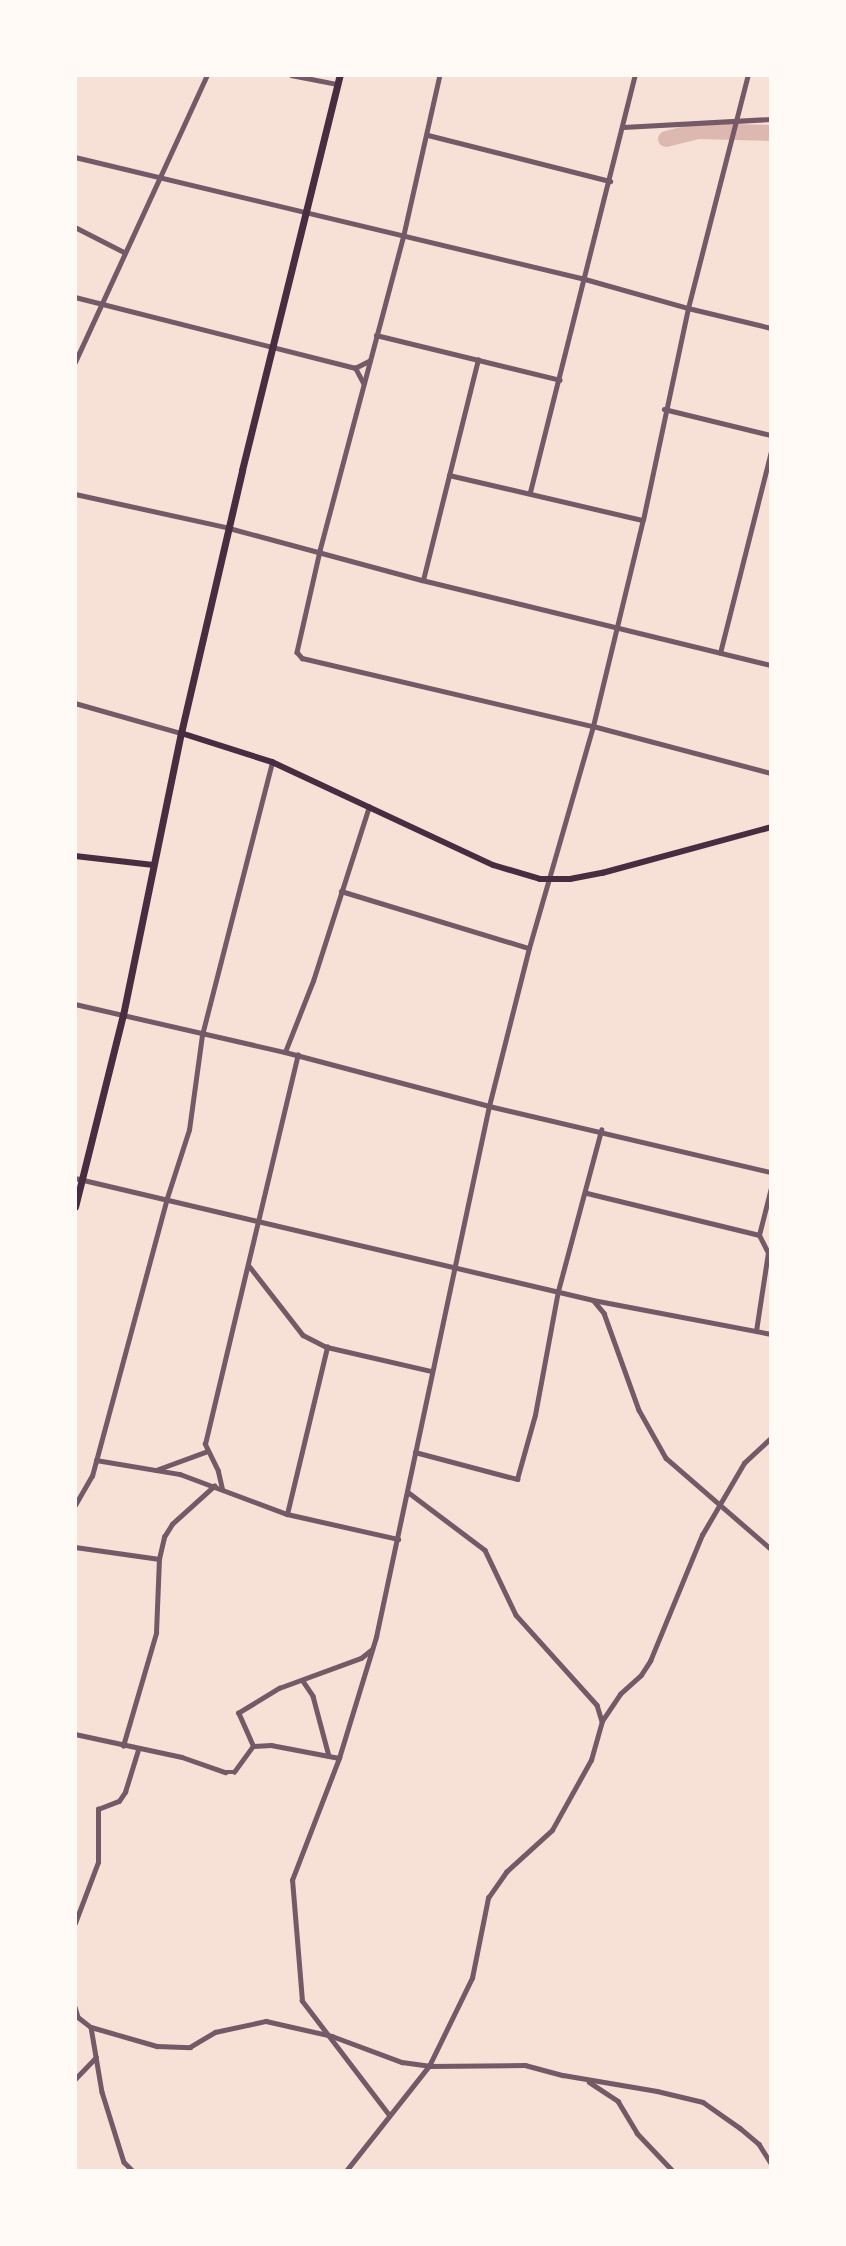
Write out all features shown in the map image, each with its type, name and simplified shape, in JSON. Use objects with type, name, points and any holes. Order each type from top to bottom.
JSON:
[{"type":"highway","points":[[75,1207],[79,1179],[123,1015],[181,733],[340,75]]},
{"type":"main road","points":[[181,733],[272,762],[519,875],[549,879],[602,873],[771,827]]},
{"type":"main road","points":[[75,856],[153,865]]},
{"type":"street","points":[[75,362],[207,75]]},
{"type":"street","points":[[291,75],[338,84]]},
{"type":"street","points":[[440,75],[404,235],[363,383],[297,653],[302,658],[593,726],[771,773]]},
{"type":"street","points":[[530,492],[635,75]]},
{"type":"street","points":[[388,2114],[332,2036],[302,2001],[292,1880],[339,1758],[373,1649],[489,1106],[529,948],[593,726],[618,628],[643,520],[664,409],[748,75]]},
{"type":"street","points":[[623,127],[771,119]]},
{"type":"street","points":[[428,135],[610,181]]},
{"type":"street","points":[[75,157],[585,279],[771,328]]},
{"type":"street","points":[[75,227],[124,252]]},
{"type":"street","points":[[75,298],[355,368],[370,360]]},
{"type":"street","points":[[376,335],[560,380]]},
{"type":"street","points":[[422,580],[478,360]]},
{"type":"street","points":[[355,368],[363,383]]},
{"type":"street","points":[[664,409],[771,435]]},
{"type":"street","points":[[720,653],[771,452]]},
{"type":"street","points":[[449,475],[643,520]]},
{"type":"street","points":[[75,494],[229,528],[422,580],[771,665]]},
{"type":"street","points":[[75,703],[181,733]]},
{"type":"street","points":[[75,1505],[92,1476],[166,1201],[189,1130],[202,1035],[272,762]]},
{"type":"street","points":[[285,1052],[313,981],[369,807]]},
{"type":"street","points":[[341,891],[529,948]]},
{"type":"street","points":[[75,1004],[298,1055],[489,1106],[601,1130],[771,1172]]},
{"type":"street","points":[[222,1489],[218,1471],[205,1444],[250,1267],[298,1055]]},
{"type":"street","points":[[415,1452],[517,1479],[535,1415],[558,1291],[587,1193],[601,1130]]},
{"type":"street","points":[[79,1179],[260,1224],[593,1300],[771,1334]]},
{"type":"street","points":[[756,1331],[768,1253],[759,1235],[771,1188]]},
{"type":"street","points":[[587,1193],[759,1235]]},
{"type":"street","points":[[250,1267],[303,1335],[327,1347],[431,1371]]},
{"type":"street","points":[[593,1300],[604,1313],[639,1410],[666,1458],[771,1549]]},
{"type":"street","points":[[287,1514],[327,1347]]},
{"type":"street","points":[[346,2171],[388,2114],[429,2066],[472,1978],[488,1898],[506,1872],[552,1830],[591,1760],[602,1721],[620,1694],[641,1675],[650,1661],[690,1560],[719,1504],[744,1463],[771,1438]]},
{"type":"street","points":[[156,1471],[208,1451]]},
{"type":"street","points":[[96,1460],[180,1474],[253,1504],[398,1539]]},
{"type":"street","points":[[123,1746],[156,1633],[159,1559],[164,1537],[172,1524],[214,1486]]},
{"type":"street","points":[[408,1492],[485,1550],[516,1615],[597,1705],[602,1721]]},
{"type":"street","points":[[75,1547],[159,1559]]},
{"type":"street","points":[[253,1746],[239,1713],[279,1688],[360,1658],[373,1649]]},
{"type":"street","points":[[303,1681],[313,1696],[329,1756]]},
{"type":"street","points":[[75,1734],[138,1750],[182,1757],[225,1772],[234,1772],[253,1746]]},
{"type":"street","points":[[253,1746],[271,1745],[339,1758]]},
{"type":"street","points":[[75,1923],[98,1862],[98,1809],[119,1801],[125,1792],[138,1750]]},
{"type":"street","points":[[75,2007],[78,2017],[91,2027],[157,2046],[190,2047],[215,2032],[266,2021],[332,2036],[402,2062],[429,2066],[525,2065],[586,2080],[703,2102],[759,2144],[771,2163]]},
{"type":"street","points":[[91,2027],[102,2092],[124,2162],[133,2171]]},
{"type":"street","points":[[75,2079],[97,2057]]},
{"type":"street","points":[[586,2080],[618,2101],[637,2133],[673,2171]]},
{"type":"waterway","points":[[666,139],[698,131],[771,133]]}]
